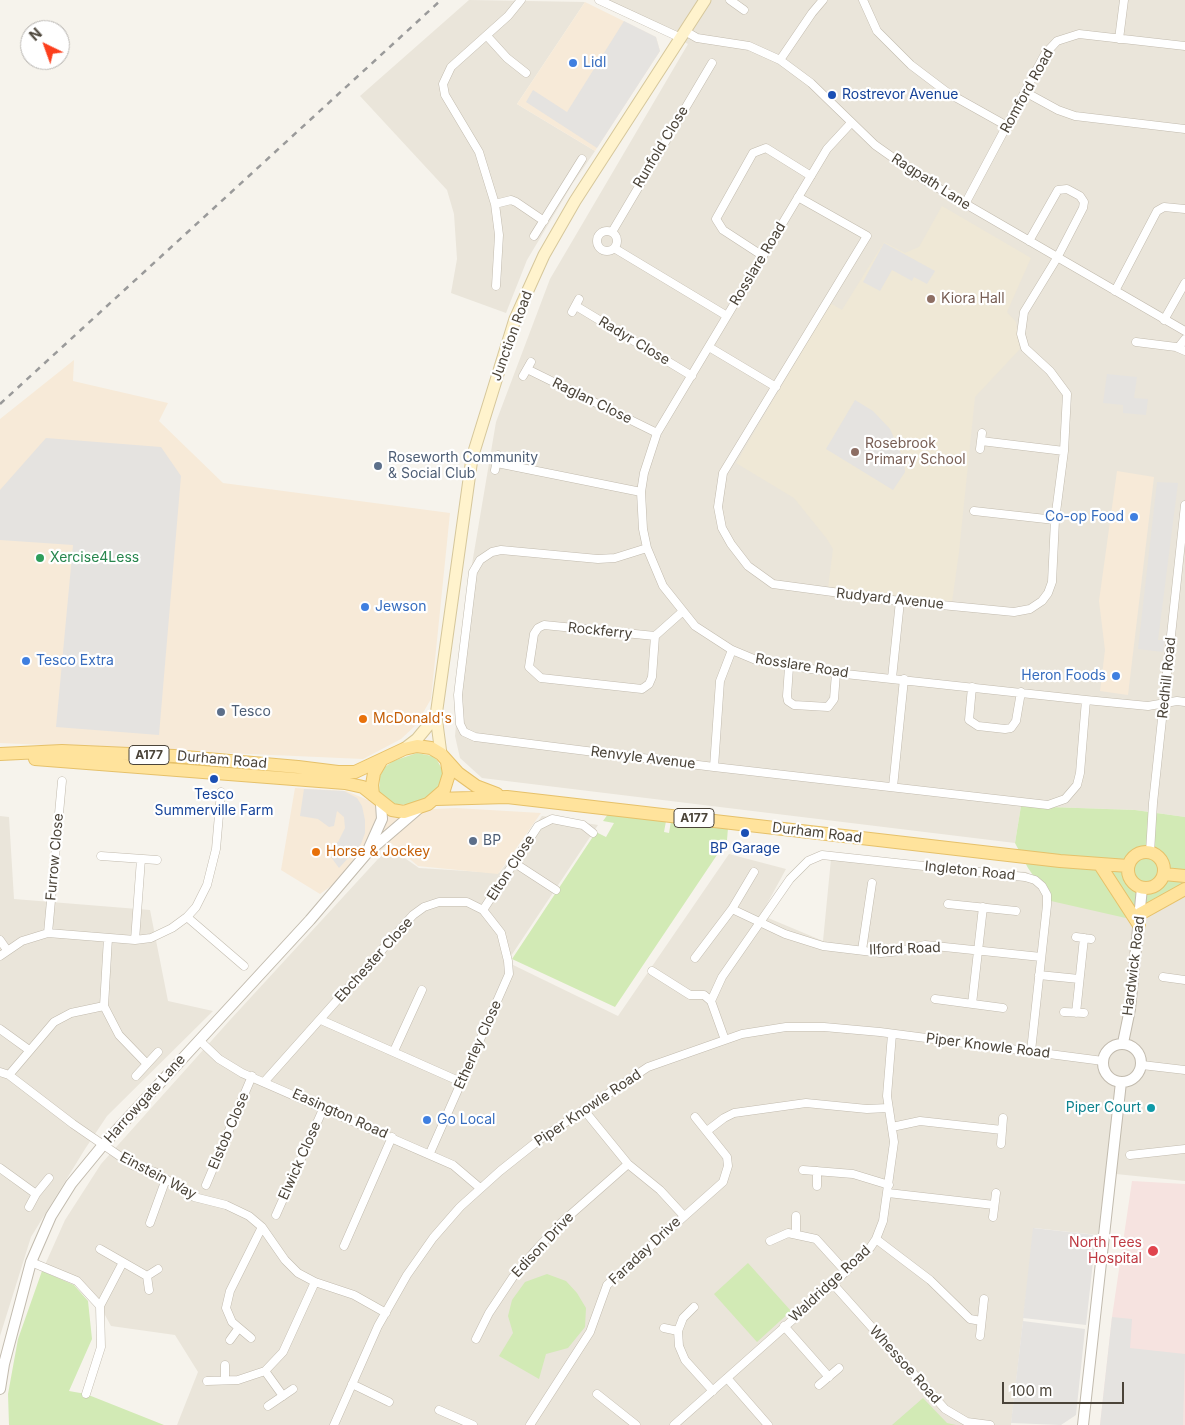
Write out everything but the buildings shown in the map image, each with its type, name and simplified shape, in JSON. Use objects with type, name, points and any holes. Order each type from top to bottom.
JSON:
[{"type":"main road","name":"Junction Road","points":[[444,758],[436,716],[472,458],[515,319],[544,255],[575,201],[705,0]]},
{"type":"main road","points":[[404,749],[417,739],[436,716]]},
{"type":"main road","name":"Durham Road","points":[[0,754],[62,751],[174,756],[355,772],[404,749],[417,746],[431,748],[476,786],[507,797]]},
{"type":"main road","name":"Durham Road","points":[[0,754],[38,759],[345,783],[363,787],[392,810],[404,812],[418,809],[436,799],[507,797],[1100,865],[1128,866]]},
{"type":"main road","points":[[436,799],[444,790],[449,774],[444,758]]},
{"type":"main road","points":[[377,799],[372,785],[374,773],[381,761]]},
{"type":"main road","points":[[1150,852],[1162,862],[1164,874],[1154,886],[1142,888],[1132,882],[1129,877],[1128,866],[1134,856],[1150,852]]},
{"type":"main road","points":[[1100,865],[1139,920],[1185,889]]},
{"type":"main road","points":[[1164,874],[1185,876]]},
{"type":"street","points":[[496,286],[499,234],[495,204],[479,152],[445,96],[443,84],[452,67],[508,16],[521,0]]},
{"type":"street","name":"Ragpath Lane","points":[[599,0],[683,35],[749,46],[780,60],[812,83],[875,145],[910,171],[1185,332]]},
{"type":"street","points":[[780,60],[823,0]]},
{"type":"street","points":[[863,0],[877,31],[910,65],[948,93],[1007,126]]},
{"type":"street","points":[[1119,39],[1124,0]]},
{"type":"street","points":[[734,1],[744,10]]},
{"type":"street","name":"Romford Road","points":[[965,204],[1046,54],[1057,41],[1079,34],[1185,46]]},
{"type":"street","points":[[487,36],[507,58],[526,73]]},
{"type":"street","name":"Runfold Close","points":[[712,63],[612,232],[602,232],[596,240],[597,245],[604,251],[614,248],[727,316]]},
{"type":"street","points":[[1025,92],[1058,110],[1075,116],[1185,129]]},
{"type":"street","name":"Rosslare Road","points":[[851,123],[827,149],[657,434],[644,473],[640,492],[643,529],[647,548],[662,586],[695,626],[732,650],[756,660],[789,667],[836,673],[1086,700],[1148,706],[1185,702]]},
{"type":"street","points":[[763,256],[723,230],[716,219],[753,153],[766,148],[811,176]]},
{"type":"street","points":[[534,236],[582,159]]},
{"type":"street","name":"Rudyard Avenue","points":[[798,197],[867,236],[723,473],[718,507],[722,528],[731,544],[748,566],[773,584],[900,601],[1014,612],[1030,609],[1042,601],[1052,582],[1055,520],[1064,451],[1067,394],[1050,371],[1025,348],[1021,334],[1024,312],[1057,258],[1083,208],[1084,202],[1080,196],[1067,189],[1058,190],[1029,241]]},
{"type":"street","points":[[495,204],[511,200],[544,220]]},
{"type":"street","points":[[1114,291],[1157,211],[1164,207],[1185,209]]},
{"type":"street","points":[[612,232],[617,239],[614,248]]},
{"type":"street","points":[[1164,320],[1185,283]]},
{"type":"street","name":"Radyr Close","points":[[576,306],[692,376]]},
{"type":"street","points":[[1136,342],[1182,350],[1185,338]]},
{"type":"street","points":[[708,347],[776,386]]},
{"type":"street","name":"Raglan Close","points":[[527,369],[657,434]]},
{"type":"street","points":[[981,441],[1064,451]]},
{"type":"street","points":[[497,463],[640,492]]},
{"type":"street","name":"Redhill Road","points":[[1150,852],[1185,504]]},
{"type":"street","points":[[974,511],[1055,520]]},
{"type":"street","name":"Renvyle Avenue","points":[[647,548],[616,558],[598,559],[501,550],[492,552],[480,560],[473,572],[458,694],[460,724],[464,732],[476,737],[714,767],[1048,805],[1059,802],[1077,785],[1080,773],[1086,700]]},
{"type":"street","points":[[892,678],[900,601]]},
{"type":"street","points":[[1175,602],[1185,602]]},
{"type":"street","points":[[655,636],[682,612]]},
{"type":"street","name":"Rockferry","points":[[544,625],[655,636],[652,677],[649,684],[642,689],[541,678],[534,674],[530,668],[534,634],[538,628],[544,625]]},
{"type":"street","points":[[714,767],[720,681],[732,650]]},
{"type":"street","points":[[789,667],[787,696],[788,701],[794,705],[828,707],[834,699],[836,673]]},
{"type":"street","points":[[893,787],[904,679]]},
{"type":"street","points":[[972,687],[970,720],[978,726],[1005,729],[1011,728],[1016,721],[1021,692]]},
{"type":"street","name":"Furrow Close","points":[[48,933],[62,781]]},
{"type":"street","points":[[0,940],[3,953],[22,941],[48,933],[135,940],[160,935],[187,917],[202,897],[212,872],[221,792]]},
{"type":"street","name":"Harrowgate Lane","points":[[367,853],[382,819],[377,799]]},
{"type":"street","name":"Harrowgate Lane","points":[[0,1389],[4,1364],[31,1262],[50,1216],[71,1184],[103,1145],[310,920],[367,853],[418,809]]},
{"type":"street","name":"Elton Close","points":[[483,910],[538,826],[552,819],[583,825],[593,833]]},
{"type":"street","points":[[100,856],[157,860]]},
{"type":"street","name":"Ingleton Road","points":[[711,1001],[722,977],[760,922],[790,879],[808,861],[822,856],[1026,877],[1036,880],[1047,895],[1030,1051]]},
{"type":"street","points":[[135,940],[141,859]]},
{"type":"street","points":[[513,862],[556,890]]},
{"type":"street","points":[[695,958],[732,909],[754,872]]},
{"type":"street","name":"Ilford Road","points":[[862,950],[872,883]]},
{"type":"street","name":"Hardwick Road","points":[[1123,1043],[1130,1009],[1142,888]]},
{"type":"street","name":"Ebchester Close","points":[[265,1081],[424,906],[440,902],[467,902],[483,910]]},
{"type":"street","points":[[948,904],[1016,911]]},
{"type":"street","points":[[972,1004],[983,907]]},
{"type":"street","points":[[732,909],[760,922]]},
{"type":"street","name":"Etherley Close","points":[[430,1154],[509,974],[508,960],[501,933],[483,910]]},
{"type":"street","points":[[187,917],[244,966]]},
{"type":"street","name":"Ilford Road","points":[[760,922],[802,941],[882,953],[901,951],[925,945],[1041,957]]},
{"type":"street","points":[[108,938],[104,1006],[119,1035],[147,1064]]},
{"type":"street","points":[[1064,1012],[1080,1013],[1079,979],[1084,938]]},
{"type":"street","points":[[652,971],[690,995],[704,996],[711,1001],[725,1040]]},
{"type":"street","points":[[1039,974],[1079,979]]},
{"type":"street","points":[[1163,977],[1185,980]]},
{"type":"street","points":[[394,1051],[422,990]]},
{"type":"street","points":[[409,996],[417,1000]]},
{"type":"street","points":[[934,999],[1003,1008]]},
{"type":"street","points":[[9,1075],[45,1031],[63,1016],[104,1006]]},
{"type":"street","points":[[321,1020],[461,1082]]},
{"type":"street","name":"Piper Knowle Road","points":[[334,1425],[386,1313],[408,1275],[433,1238],[480,1188],[539,1140],[648,1067],[742,1034],[786,1027],[824,1027],[892,1034],[1103,1061]]},
{"type":"street","points":[[0,1028],[29,1050]]},
{"type":"street","name":"Waldridge Road","points":[[674,1425],[846,1272],[870,1248],[876,1238],[883,1221],[889,1189],[894,1142],[888,1108],[889,1047],[892,1034]]},
{"type":"street","name":"Easington Road","points":[[199,1040],[219,1059],[252,1076],[453,1165],[480,1188]]},
{"type":"street","points":[[1123,1043],[1136,1049],[1142,1065],[1135,1078],[1121,1082],[1108,1076],[1103,1061],[1110,1048],[1123,1043]]},
{"type":"street","points":[[136,1076],[158,1052]]},
{"type":"street","points":[[1142,1065],[1185,1070]]},
{"type":"street","name":"Einstein Way","points":[[0,1072],[9,1075],[134,1166],[155,1172],[194,1197],[226,1205],[249,1216],[262,1227],[285,1260],[298,1274],[315,1282],[354,1295],[386,1313]]},
{"type":"street","name":"Elstob Close","points":[[206,1185],[252,1076]]},
{"type":"street","points":[[1083,1425],[1121,1082]]},
{"type":"street","points":[[707,1130],[734,1113],[806,1103],[867,1109],[888,1108]]},
{"type":"street","name":"Elwick Close","points":[[276,1215],[324,1107]]},
{"type":"street","points":[[584,1110],[628,1164],[660,1190],[683,1215]]},
{"type":"street","name":"Faraday Drive","points":[[530,1425],[560,1376],[587,1339],[607,1286],[683,1215],[723,1182],[728,1166],[727,1157],[695,1117]]},
{"type":"street","points":[[1001,1144],[1003,1118]]},
{"type":"street","points":[[892,1127],[920,1121],[1002,1130]]},
{"type":"street","points":[[344,1246],[392,1138]]},
{"type":"street","points":[[1130,1155],[1185,1149]]},
{"type":"street","name":"Edison Drive","points":[[476,1339],[489,1313],[513,1277],[535,1251],[561,1223],[628,1164]]},
{"type":"street","points":[[0,1168],[36,1194]]},
{"type":"street","points":[[803,1170],[853,1174],[889,1189],[994,1205]]},
{"type":"street","points":[[816,1171],[817,1186]]},
{"type":"street","points":[[29,1207],[36,1194],[49,1178]]},
{"type":"street","points":[[150,1223],[166,1179]]},
{"type":"street","points":[[993,1217],[996,1193]]},
{"type":"street","points":[[796,1216],[796,1234]]},
{"type":"street","points":[[251,1338],[238,1329],[227,1315],[228,1299],[262,1227]]},
{"type":"street","points":[[770,1241],[778,1236],[796,1234],[816,1239],[846,1272]]},
{"type":"street","points":[[876,1238],[930,1280],[970,1319],[981,1321]]},
{"type":"street","points":[[100,1249],[122,1264],[148,1276]]},
{"type":"street","points":[[31,1262],[77,1281],[100,1306]]},
{"type":"street","points":[[86,1394],[101,1347],[100,1306],[122,1264]]},
{"type":"street","points":[[148,1276],[158,1269]]},
{"type":"street","points":[[148,1276],[149,1290]]},
{"type":"street","points":[[207,1381],[238,1380],[265,1371],[283,1352],[315,1282]]},
{"type":"street","name":"Whessoe Road","points":[[833,1284],[945,1410],[967,1422],[990,1425]]},
{"type":"street","points":[[980,1336],[984,1299]]},
{"type":"street","points":[[694,1307],[683,1318],[678,1330],[679,1346],[685,1360],[713,1390]]},
{"type":"street","points":[[784,1326],[829,1377]]},
{"type":"street","points":[[664,1328],[678,1330]]},
{"type":"street","points":[[230,1340],[238,1329]]},
{"type":"street","points":[[225,1365],[225,1380]]},
{"type":"street","points":[[819,1385],[839,1368]]},
{"type":"street","points":[[265,1371],[283,1396]]},
{"type":"street","points":[[727,1378],[768,1425]]},
{"type":"street","points":[[352,1384],[388,1402]]},
{"type":"street","points":[[268,1406],[293,1389]]},
{"type":"street","points":[[597,1394],[636,1425]]},
{"type":"street","points":[[439,1410],[473,1425]]},
{"type":"shaded area","points":[[469,0],[585,2],[517,104],[595,151],[573,183],[527,260],[506,313],[451,293],[457,259],[454,214],[447,190],[360,96]]},
{"type":"shaded area","points":[[596,0],[1185,0],[1185,817],[1135,810],[1021,806],[1015,843],[482,778],[460,758],[455,736],[470,576],[496,422],[550,279],[688,44]]},
{"type":"shaded area","points":[[585,2],[656,37],[660,51],[595,151],[517,104]]},
{"type":"shaded area","points":[[624,21],[656,37],[660,51],[597,148],[526,102],[533,90],[567,112]]},
{"type":"shaded area","name":"Rosebrook Primary School","points":[[942,206],[1031,258],[1007,312],[1016,322],[1020,349],[975,397],[952,602],[828,588],[833,549],[827,539],[794,498],[736,463],[830,303],[842,310],[884,242],[905,253],[919,247]]},
{"type":"shaded area","points":[[884,243],[935,271],[927,284],[914,277],[912,281],[892,270],[880,291],[863,282]]},
{"type":"shaded area","points":[[74,360],[73,381],[168,403],[159,421],[223,483],[450,513],[431,699],[416,725],[401,739],[363,759],[0,743],[0,419]]},
{"type":"shaded area","points":[[1107,374],[1137,377],[1134,398],[1148,399],[1146,415],[1123,413],[1123,405],[1103,403]]},
{"type":"shaded area","points":[[855,400],[873,411],[890,429],[904,460],[905,472],[893,490],[826,449]]},
{"type":"shaded area","points":[[46,438],[161,447],[181,476],[159,735],[56,727],[73,545],[0,540],[0,490]]},
{"type":"shaded area","points":[[1117,471],[1154,477],[1128,695],[1100,691],[1105,650],[1099,601]]},
{"type":"shaded area","points":[[1157,482],[1178,483],[1158,640],[1165,640],[1163,652],[1138,649]]},
{"type":"shaded area","points":[[295,788],[346,791],[395,811],[456,808],[541,813],[498,874],[418,866],[391,843],[320,894],[281,870]]},
{"type":"shaded area","points":[[304,789],[344,791],[357,798],[362,806],[365,833],[361,844],[339,868],[331,857],[336,853],[331,846],[338,842],[345,828],[344,817],[337,811],[334,826],[329,827],[318,819],[300,816]]},
{"type":"shaded area","points":[[0,816],[9,817],[14,899],[150,910],[168,1001],[213,1011],[107,1116],[85,1149],[31,1237],[0,1336]]},
{"type":"shaded area","points":[[542,816],[598,825],[507,962],[618,1016],[729,854],[786,869],[761,915],[823,941],[831,859],[1027,872],[1054,899],[1141,920],[1185,897],[1185,1181],[1106,1173],[1098,1235],[1034,1228],[1011,1425],[177,1425],[198,1372],[175,1335],[111,1326],[100,1306],[77,1281],[44,1267],[65,1220],[101,1164],[389,847],[419,868],[499,873]]},
{"type":"shaded area","name":"North Tees Hospital","points":[[1132,1181],[1185,1184],[1185,1425],[1100,1425],[1112,1317]]},
{"type":"shaded area","points":[[1033,1228],[1096,1235],[1086,1325],[1023,1318]]},
{"type":"shaded area","points":[[1112,1317],[1132,1319],[1130,1348],[1185,1354],[1183,1425],[1100,1425]]},
{"type":"shaded area","points":[[1023,1321],[1085,1329],[1076,1415],[1061,1425],[1011,1423]]},
{"type":"green space","points":[[417,753],[432,756],[437,760],[443,771],[442,783],[427,799],[408,805],[392,804],[379,792],[380,776],[385,767],[393,761]]},
{"type":"green space","points":[[1021,806],[1135,810],[1185,817],[1185,895],[1139,921],[1051,901],[1028,868],[1015,843]]},
{"type":"green space","points":[[608,814],[666,821],[664,832],[669,833],[671,821],[728,828],[727,840],[615,1007],[512,959],[596,832],[606,837],[614,823],[603,821]]},
{"type":"green space","points":[[748,1263],[791,1311],[757,1342],[714,1294]]},
{"type":"green space","points":[[42,1271],[74,1285],[88,1301],[92,1339],[69,1391],[86,1394],[164,1425],[9,1425],[8,1394],[18,1339]]},
{"type":"green space","points":[[547,1274],[566,1281],[577,1293],[586,1308],[585,1327],[568,1348],[546,1354],[539,1379],[499,1356],[513,1333],[508,1316],[512,1300],[525,1282]]},
{"type":"green space","points":[[923,1398],[947,1423],[956,1425],[892,1425]]},
{"type":"railway","points":[[0,404],[441,0]]},
{"type":"place","name":"Lidl","points":[[573,63]]},
{"type":"place","name":"Rostrevor Avenue","points":[[832,95]]},
{"type":"place","name":"Kiora Hall","points":[[931,299]]},
{"type":"place","name":"Rosebrook Primary School","points":[[855,452]]},
{"type":"place","name":"Roseworth Community & Social Club","points":[[378,466]]},
{"type":"place","name":"Co-op Food","points":[[1134,517]]},
{"type":"place","name":"Xercise4Less","points":[[40,558]]},
{"type":"place","name":"Jewson","points":[[365,607]]},
{"type":"place","name":"Tesco Extra","points":[[26,661]]},
{"type":"place","name":"Heron Foods","points":[[1116,676]]},
{"type":"place","name":"Tesco","points":[[221,712]]},
{"type":"place","name":"McDonald's","points":[[363,719]]},
{"type":"place","name":"Tesco Summerville Farm","points":[[214,779]]},
{"type":"place","name":"BP Garage","points":[[745,833]]},
{"type":"place","name":"BP","points":[[473,841]]},
{"type":"place","name":"Horse & Jockey","points":[[316,852]]},
{"type":"place","name":"Piper Court","points":[[1151,1108]]},
{"type":"place","name":"Go Local","points":[[427,1120]]},
{"type":"place","name":"North Tees Hospital","points":[[1153,1251]]}]
